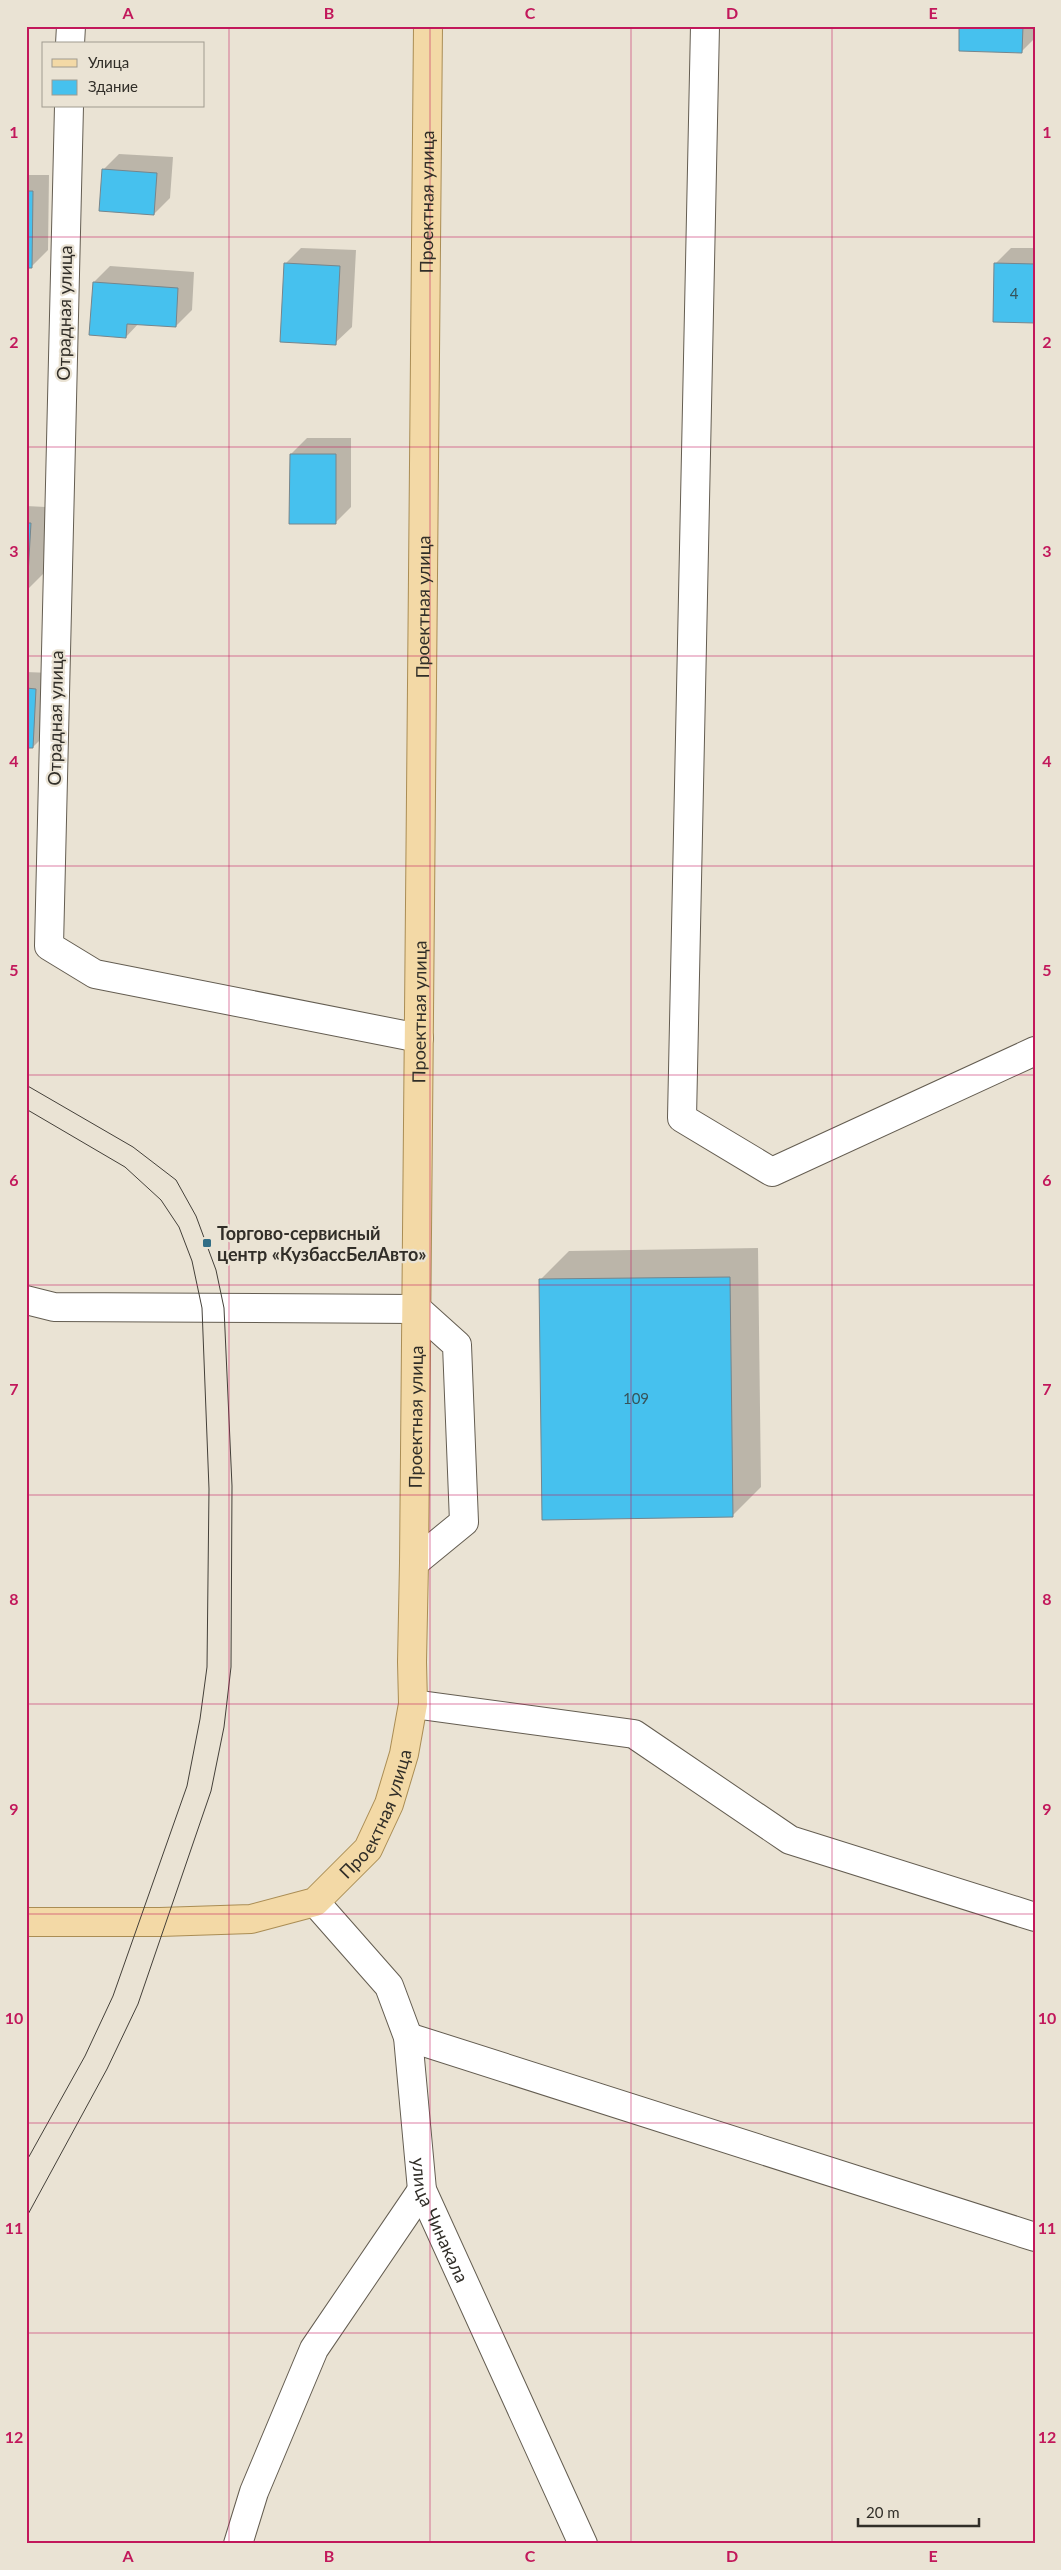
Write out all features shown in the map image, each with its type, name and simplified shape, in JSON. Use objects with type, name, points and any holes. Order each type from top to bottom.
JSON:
[{"type":"main road","name":"Проектная улица","points":[[315,1902],[368,1848],[389,1804],[404,1754],[413,1704],[428,26]]},
{"type":"main road","points":[[26,1922],[160,1922],[251,1919],[315,1902]]},
{"type":"street","points":[[70,42],[71,26]]},
{"type":"street","points":[[705,26],[682,1118],[772,1172],[1035,1051]]},
{"type":"street","name":"Отрадная улица","points":[[69,108],[38,946],[95,974],[419,1038]]},
{"type":"street","points":[[26,1300],[54,1307],[416,1309],[457,1345],[464,1522],[414,1563]]},
{"type":"street","points":[[413,1704],[634,1734],[790,1840],[1035,1918]]},
{"type":"street","name":"улица Чинакала","points":[[315,1902],[389,1986],[408,2037],[422,2190],[582,2544]]},
{"type":"street","points":[[408,2037],[1035,2236]]},
{"type":"street","points":[[238,2544],[254,2492],[314,2349],[422,2190]]},
{"type":"building","points":[[959,26],[1023,26],[1022,53],[959,51]]},
{"type":"building","points":[[102,169],[157,173],[154,215],[99,211]]},
{"type":"building","points":[[26,191],[33,191],[32,268],[26,268]]},
{"type":"building","points":[[284,263],[340,266],[336,345],[280,342]]},
{"type":"building","points":[[994,263],[1035,264],[1035,323],[993,322]]},
{"type":"building","points":[[93,282],[178,288],[176,327],[127,324],[126,338],[89,335]]},
{"type":"building","points":[[290,454],[336,454],[336,524],[289,524]]},
{"type":"building","points":[[26,523],[31,523],[27,592],[26,592]]},
{"type":"building","points":[[26,688],[36,689],[33,748],[26,748]]},
{"type":"building","points":[[730,1277],[733,1517],[542,1520],[539,1279]]},
{"type":"tram line","points":[[26,1085],[133,1147],[176,1180],[196,1216],[216,1270],[224,1308],[232,1486],[231,1667],[224,1727],[211,1791],[138,2004],[107,2069],[26,2218]]},
{"type":"tram line","points":[[26,1109],[125,1167],[161,1200],[179,1227],[192,1261],[202,1308],[209,1489],[207,1667],[200,1719],[187,1786],[113,1996],[85,2056],[26,2162]]},
{"type":"place","name":"Торгово-сервисный центр «КузбассБелАвто»","points":[[207,1243]]}]
